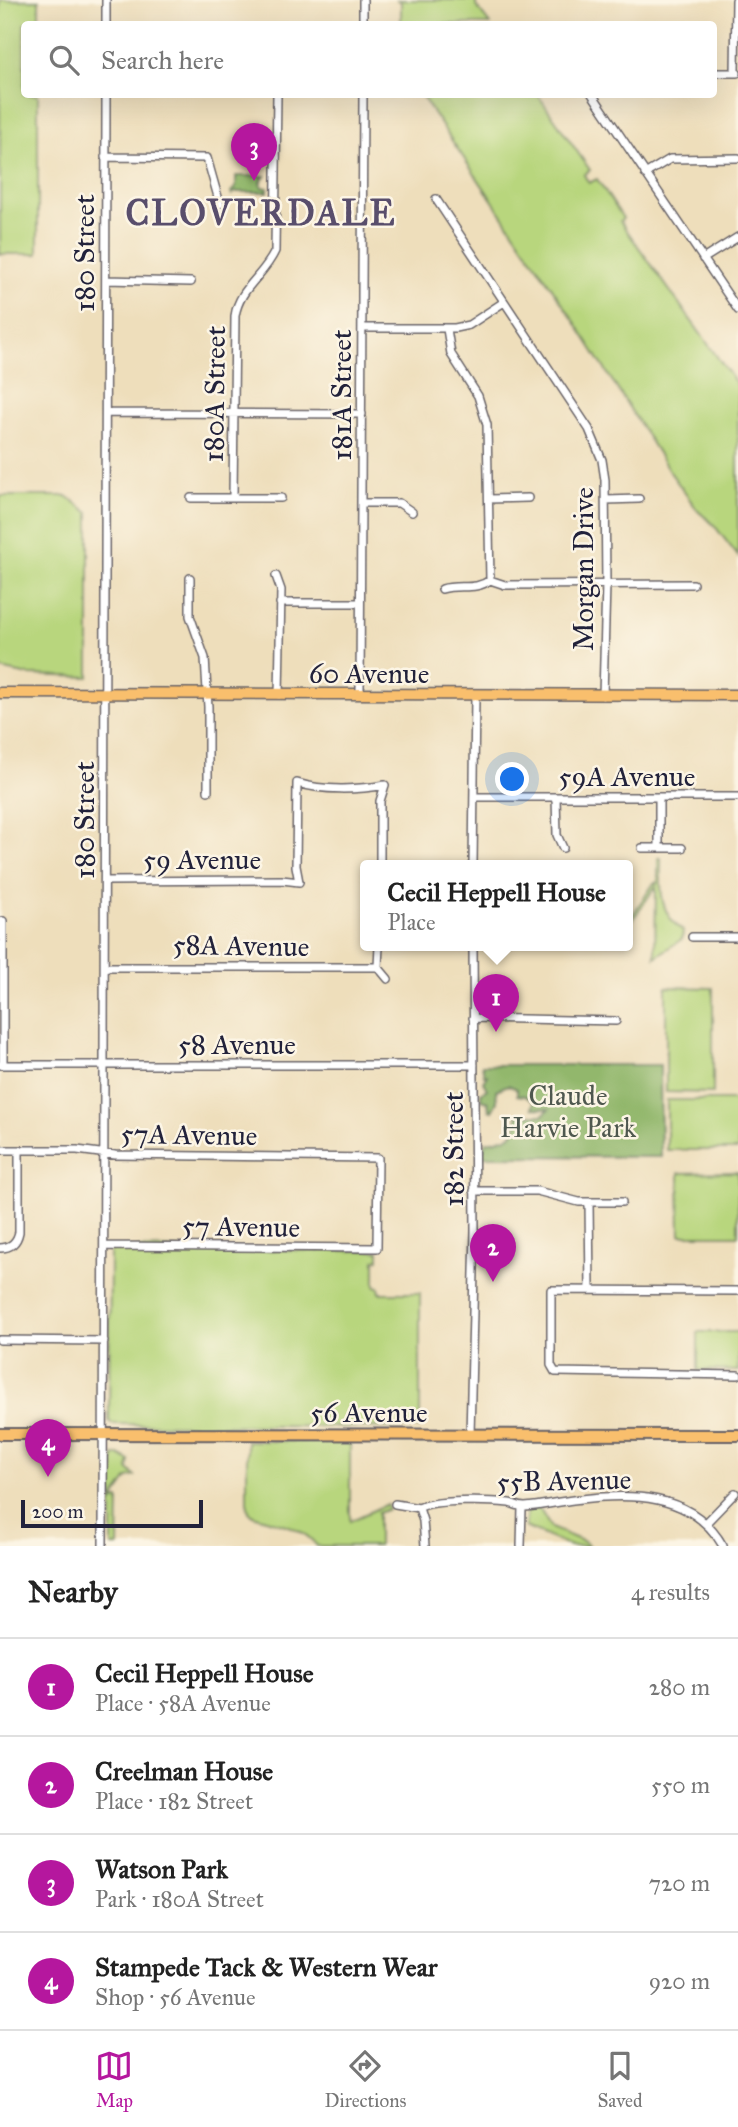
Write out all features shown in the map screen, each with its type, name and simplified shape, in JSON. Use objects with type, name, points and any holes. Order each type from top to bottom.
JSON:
[{"type":"highway","name":"56 Avenue","points":[[0,1434],[738,1435]]},
{"type":"main road","name":"60 Avenue","points":[[0,693],[738,695]]},
{"type":"street","points":[[106,0],[106,21]]},
{"type":"street","points":[[363,0],[363,21]]},
{"type":"street","points":[[717,73],[737,73],[736,0]]},
{"type":"street","name":"180 Street","points":[[103,1546],[106,98]]},
{"type":"street","name":"180A Street","points":[[233,496],[236,306],[243,292],[271,261],[277,243],[277,98]]},
{"type":"street","name":"181A Street","points":[[360,695],[363,98]]},
{"type":"street","points":[[595,98],[738,310]]},
{"type":"street","points":[[105,157],[207,158],[220,204]]},
{"type":"street","points":[[645,174],[670,159],[738,158]]},
{"type":"street","name":"Morgan Drive","points":[[436,199],[589,429],[602,460],[606,500],[603,696]]},
{"type":"street","points":[[703,259],[738,237]]},
{"type":"street","points":[[106,280],[191,282]]},
{"type":"street","points":[[362,328],[447,329],[469,325],[504,302]]},
{"type":"street","points":[[447,329],[451,354],[478,396],[485,414],[488,438],[490,580]]},
{"type":"street","points":[[106,413],[362,414]]},
{"type":"street","points":[[191,498],[281,498]]},
{"type":"street","points":[[489,499],[528,498]]},
{"type":"street","points":[[606,500],[639,499]]},
{"type":"street","points":[[362,503],[399,503],[412,512]]},
{"type":"street","points":[[276,576],[280,585],[281,603],[279,695]]},
{"type":"street","points":[[190,578],[190,616],[205,658],[208,791]]},
{"type":"street","points":[[442,589],[477,587],[490,580],[505,584],[693,584]]},
{"type":"street","points":[[281,603],[360,603]]},
{"type":"street","points":[[473,860],[475,696]]},
{"type":"street","name":"59 Avenue","points":[[105,881],[299,882],[296,866],[297,783],[311,787],[370,788],[385,785],[380,801],[380,860]]},
{"type":"street","name":"59A Avenue","points":[[474,797],[738,797]]},
{"type":"street","points":[[556,797],[557,835],[563,848]]},
{"type":"street","points":[[659,797],[659,848]]},
{"type":"street","points":[[642,848],[682,848]]},
{"type":"street","points":[[2,1065],[3,920]]},
{"type":"street","points":[[692,937],[738,937]]},
{"type":"street","points":[[379,951],[378,967],[388,979]]},
{"type":"street","name":"182 Street","points":[[470,1435],[474,1191],[473,951]]},
{"type":"street","name":"58A Avenue","points":[[105,967],[378,967]]},
{"type":"street","points":[[473,1018],[616,1021]]},
{"type":"street","name":"58 Avenue","points":[[2,1065],[474,1065]]},
{"type":"street","name":"57A Avenue","points":[[0,1150],[378,1158],[377,1248]]},
{"type":"street","points":[[0,1248],[11,1247],[18,1237],[19,1150]]},
{"type":"street","points":[[474,1191],[537,1191],[570,1200],[622,1202]]},
{"type":"street","points":[[589,1202],[590,1290]]},
{"type":"street","name":"57 Avenue","points":[[104,1246],[377,1248]]},
{"type":"street","points":[[738,1291],[551,1290],[551,1365],[555,1372],[738,1375]]},
{"type":"street","points":[[0,1340],[104,1341]]},
{"type":"street","points":[[723,1546],[706,1523],[735,1493]]},
{"type":"street","name":"55B Avenue","points":[[419,1508],[431,1502],[508,1503],[522,1507],[585,1499],[657,1499],[681,1506],[706,1523]]},
{"type":"street","points":[[395,1504],[419,1508],[425,1546]]},
{"type":"street","points":[[521,1546],[522,1507]]},
{"type":"green space","points":[[0,0],[39,0],[39,21],[21,21],[21,98],[38,98],[38,254],[0,254]]},
{"type":"green space","points":[[396,0],[472,0],[476,1],[476,6],[488,21],[401,21],[401,1]]},
{"type":"green space","points":[[423,98],[540,98],[590,170],[584,175],[589,183],[597,179],[623,218],[620,221],[738,386],[738,556],[713,524],[698,511],[670,472],[575,322]]},
{"type":"green space","points":[[236,176],[265,176],[260,183],[262,187],[268,188],[268,192],[235,192],[232,195],[231,192],[236,187]]},
{"type":"green space","points":[[0,496],[67,496],[89,513],[89,677],[29,675],[0,669]]},
{"type":"green space","points":[[658,858],[661,858],[662,898],[669,916],[683,931],[682,939],[655,957],[656,886],[633,919],[633,914],[654,883],[658,883]]},
{"type":"green space","points":[[666,987],[713,988],[713,1093],[666,1092]]},
{"type":"green space","name":"Claude Harvie Park","points":[[482,1065],[660,1065],[661,1157],[480,1156],[486,1142],[504,1138],[513,1132],[517,1115],[543,1115],[549,1109],[532,1108],[534,1102],[525,1096],[517,1095],[517,1089],[508,1085],[496,1090],[497,1102],[492,1111],[489,1110],[488,1102],[481,1100],[481,1093],[487,1089],[483,1082],[487,1075],[484,1075]]},
{"type":"green space","points":[[667,1100],[738,1100],[738,1150],[667,1150]]},
{"type":"green space","points":[[738,1172],[738,1235],[680,1235],[679,1173]]},
{"type":"green space","points":[[113,1248],[379,1251],[379,1259],[375,1260],[375,1286],[379,1287],[380,1293],[420,1293],[420,1428],[112,1424],[109,1421],[110,1252]]},
{"type":"green space","points":[[698,1332],[738,1332],[738,1371],[698,1370]]},
{"type":"green space","points":[[247,1441],[350,1441],[350,1521],[387,1504],[388,1509],[378,1513],[378,1546],[317,1546],[296,1529],[249,1512]]},
{"type":"green space","points":[[114,1455],[130,1461],[128,1469],[135,1476],[128,1478],[112,1501]]},
{"type":"green space","points":[[119,1499],[118,1546],[112,1546],[112,1504]]},
{"type":"green space","points":[[539,1508],[551,1528],[585,1542],[588,1546],[570,1546],[525,1527],[527,1511]]},
{"type":"place","name":"Watson Park","points":[[254,181]]},
{"type":"place","name":"Cecil Heppell House","points":[[496,1032]]},
{"type":"place","name":"Creelman House","points":[[493,1282]]},
{"type":"place","name":"Stampede Tack & Western Wear","points":[[48,1477]]},
{"type":"district","name":"CLOVERDALE","points":[[261,213]]}]
